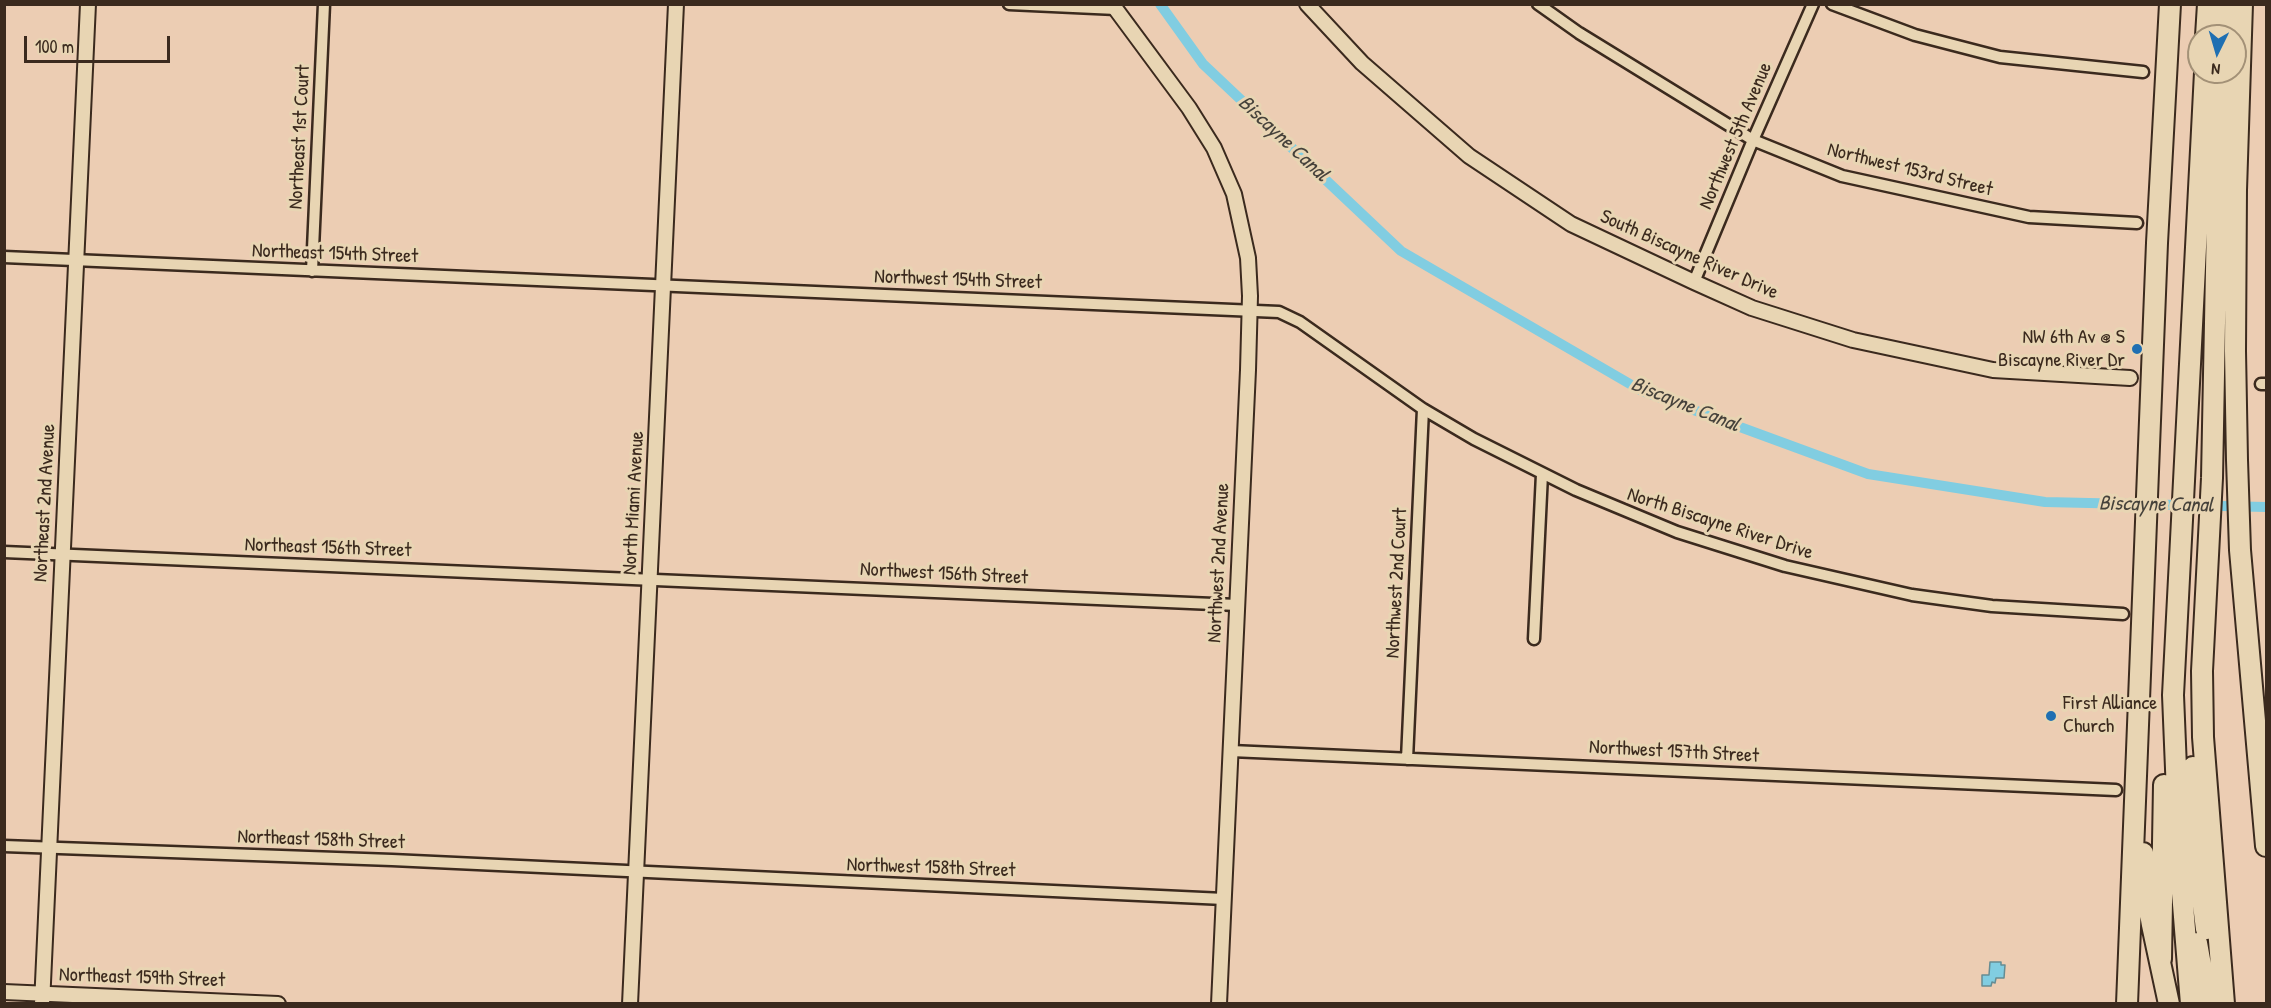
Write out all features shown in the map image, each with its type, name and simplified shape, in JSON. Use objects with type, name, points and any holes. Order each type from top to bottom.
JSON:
[{"type":"highway","points":[[2127,1004],[2164,82],[2170,4]]},
{"type":"highway","points":[[2205,24],[2206,4]]},
{"type":"highway","points":[[2226,24],[2227,4]]},
{"type":"highway","points":[[2242,4],[2238,75],[2236,213],[2237,460],[2240,550],[2266,846]]},
{"type":"highway","points":[[2161,959],[2167,701],[2182,477],[2202,84]]},
{"type":"highway","points":[[2191,1004],[2198,957],[2193,756],[2202,671],[2212,478],[2218,167],[2222,84]]},
{"type":"highway","points":[[2179,529],[2173,695],[2175,774],[2198,957],[2208,1004]]},
{"type":"highway","points":[[2143,608],[2148,626],[2143,732],[2144,879],[2169,1004]]},
{"type":"highway","points":[[2248,633],[2261,663],[2266,697]]},
{"type":"highway","points":[[2202,671],[2203,737],[2224,1004]]},
{"type":"highway","points":[[2198,957],[2215,1004]]},
{"type":"street","name":"Northeast 2nd Avenue","points":[[42,999],[88,4]]},
{"type":"street","name":"Northeast 1st Court","points":[[312,271],[324,4]]},
{"type":"street","name":"North Miami Avenue","points":[[630,1004],[676,4]]},
{"type":"street","points":[[1009,4],[1114,7]]},
{"type":"street","name":"South Biscayne River Drive","points":[[1307,4],[1362,63],[1469,156],[1571,224],[1694,282],[1752,308],[1853,340],[1993,370],[2130,378]]},
{"type":"street","name":"Northwest 153rd Street","points":[[1538,4],[1579,33],[1753,140],[1842,176],[2029,216],[2136,223]]},
{"type":"street","name":"Northwest 5th Avenue","points":[[1694,282],[1813,4]]},
{"type":"street","points":[[1832,4],[1915,35],[2000,57],[2143,72]]},
{"type":"street","name":"Northwest 2nd Avenue","points":[[1114,7],[1189,108],[1221,161],[1237,205],[1248,258],[1250,310],[1219,1004]]},
{"type":"street","name":"Northeast 154th Street","points":[[4,257],[664,286]]},
{"type":"street","name":"Northwest 154th Street","points":[[664,286],[1250,310]]},
{"type":"street","name":"North Biscayne River Drive","points":[[1250,310],[1279,312],[1293,318],[1423,409],[1474,439],[1604,503],[1661,526],[1736,552],[1822,576],[1886,590],[1950,601],[2123,614]]},
{"type":"street","name":"Northwest 2nd Court","points":[[1407,759],[1423,409]]},
{"type":"street","points":[[1533,639],[1542,474]]},
{"type":"street","name":"Northeast 156th Street","points":[[4,552],[650,580]]},
{"type":"street","name":"Northwest 156th Street","points":[[650,580],[1237,605]]},
{"type":"street","name":"Northwest 157th Street","points":[[1231,751],[2116,790]]},
{"type":"street","name":"Northeast 158th Street","points":[[4,846],[392,860],[637,873]]},
{"type":"street","name":"Northwest 158th Street","points":[[637,873],[1224,899]]},
{"type":"street","name":"Northeast 159th Street","points":[[4,992],[42,999],[278,1004]]},
{"type":"water","points":[[1990,962],[2001,962],[2001,965],[2005,965],[2004,978],[1996,978],[1995,983],[1992,982],[1991,986],[1982,986],[1982,975],[1989,975]]},
{"type":"waterway","name":"Biscayne Canal","points":[[1160,4],[1203,64],[1401,251],[1642,391],[1868,474],[2045,502],[2266,507]]},
{"type":"place","name":"NW 6th Av @ S Biscayne River Dr","points":[[2137,349]]},
{"type":"place","name":"First Alliance Church","points":[[2051,716]]}]
